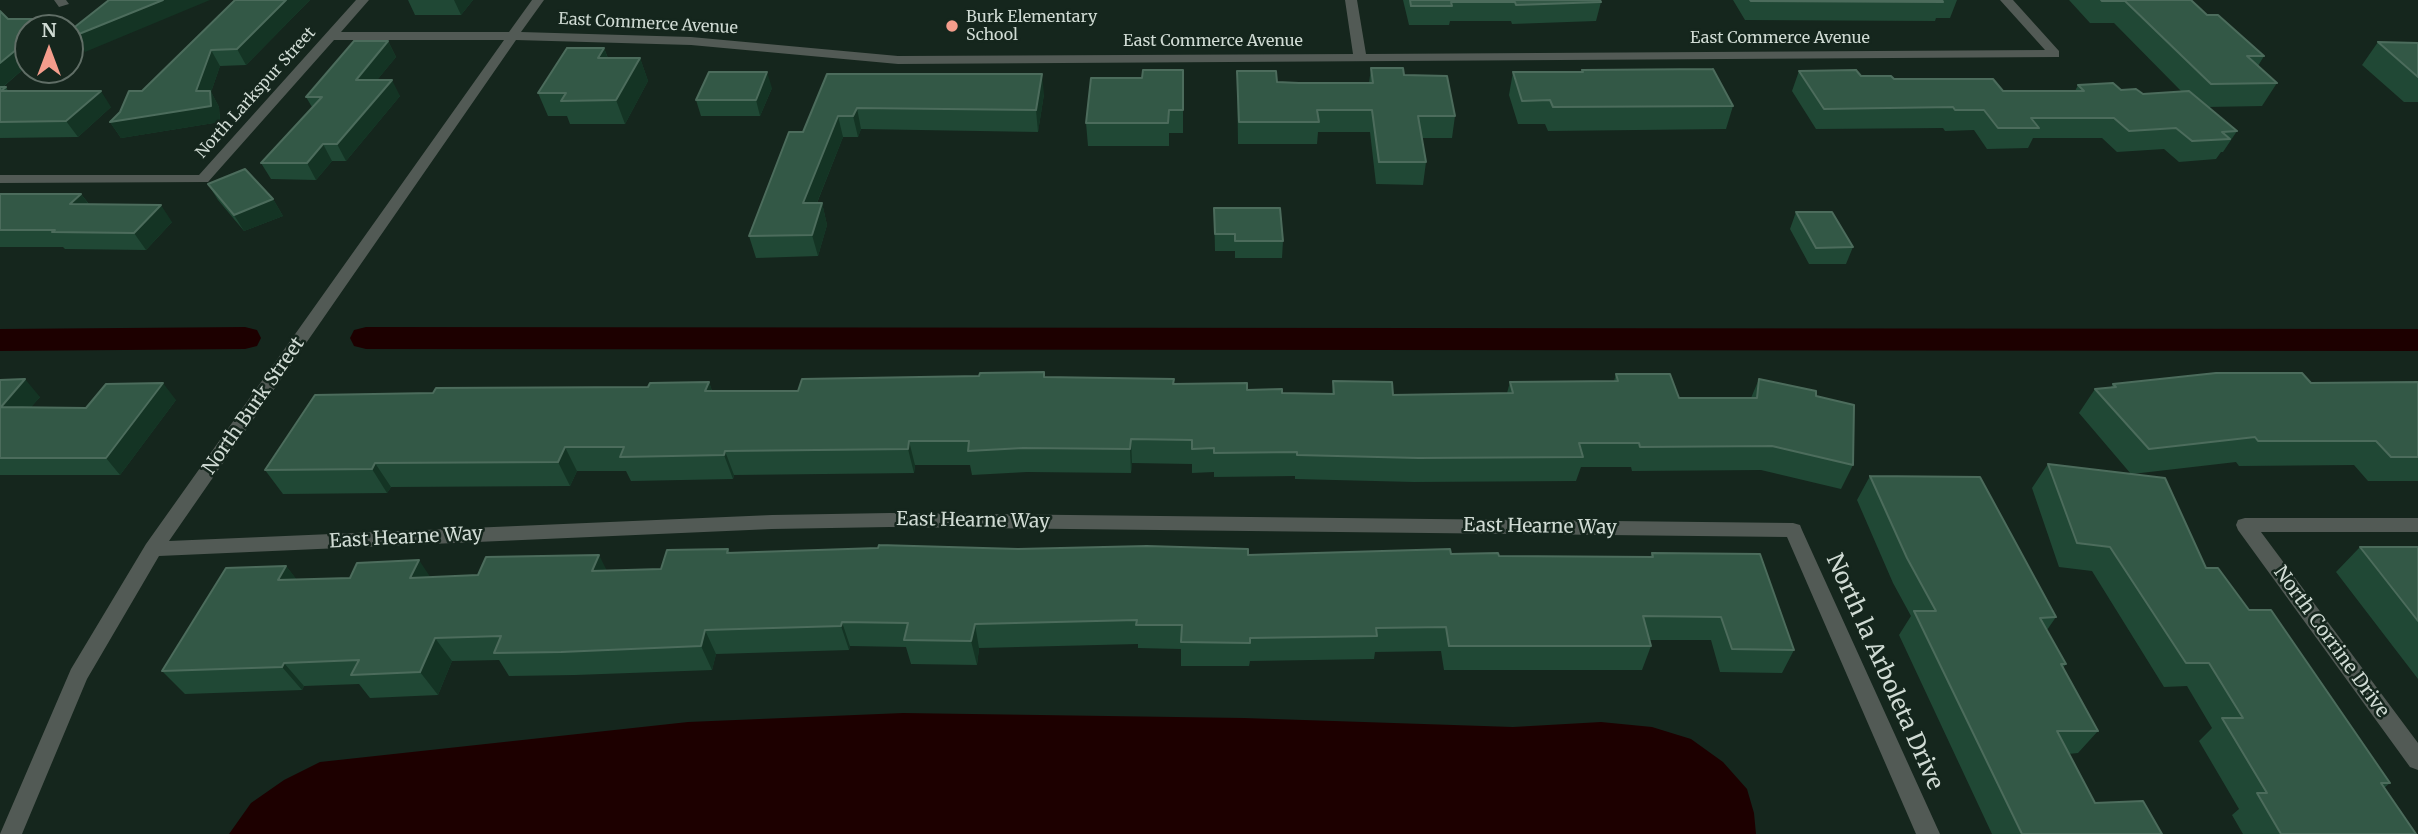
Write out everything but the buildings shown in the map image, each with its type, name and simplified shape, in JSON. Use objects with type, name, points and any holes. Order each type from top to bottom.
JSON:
[{"type":"street","name":"North Larkspur Street","points":[[0,179],[203,179],[363,0]]},
{"type":"street","name":"North Burk Street","points":[[10,834],[78,675],[153,549],[538,0]]},
{"type":"street","points":[[1351,0],[1360,58]]},
{"type":"street","name":"East Commerce Avenue","points":[[330,36],[513,36],[691,41],[898,60],[2055,54],[2006,0]]},
{"type":"street","name":"East Hearne Way","points":[[153,549],[758,523],[890,520],[1793,530]]},
{"type":"street","name":"North Corrine Drive","points":[[2418,525],[2245,525],[2418,760]]},
{"type":"street","name":"North la Arboleta Drive","points":[[1793,530],[1928,834]]},
{"type":"shaded area","points":[[903,713],[1244,718],[1513,727],[1601,722],[1652,727],[1691,739],[1723,762],[1747,789],[1754,813],[1756,834],[229,834],[251,803],[284,780],[320,762],[688,722]]},
{"type":"waterway","points":[[0,340],[245,338]]},
{"type":"waterway","points":[[366,338],[2418,340]]},
{"type":"place","name":"Burk Elementary School","points":[[952,26]]}]
